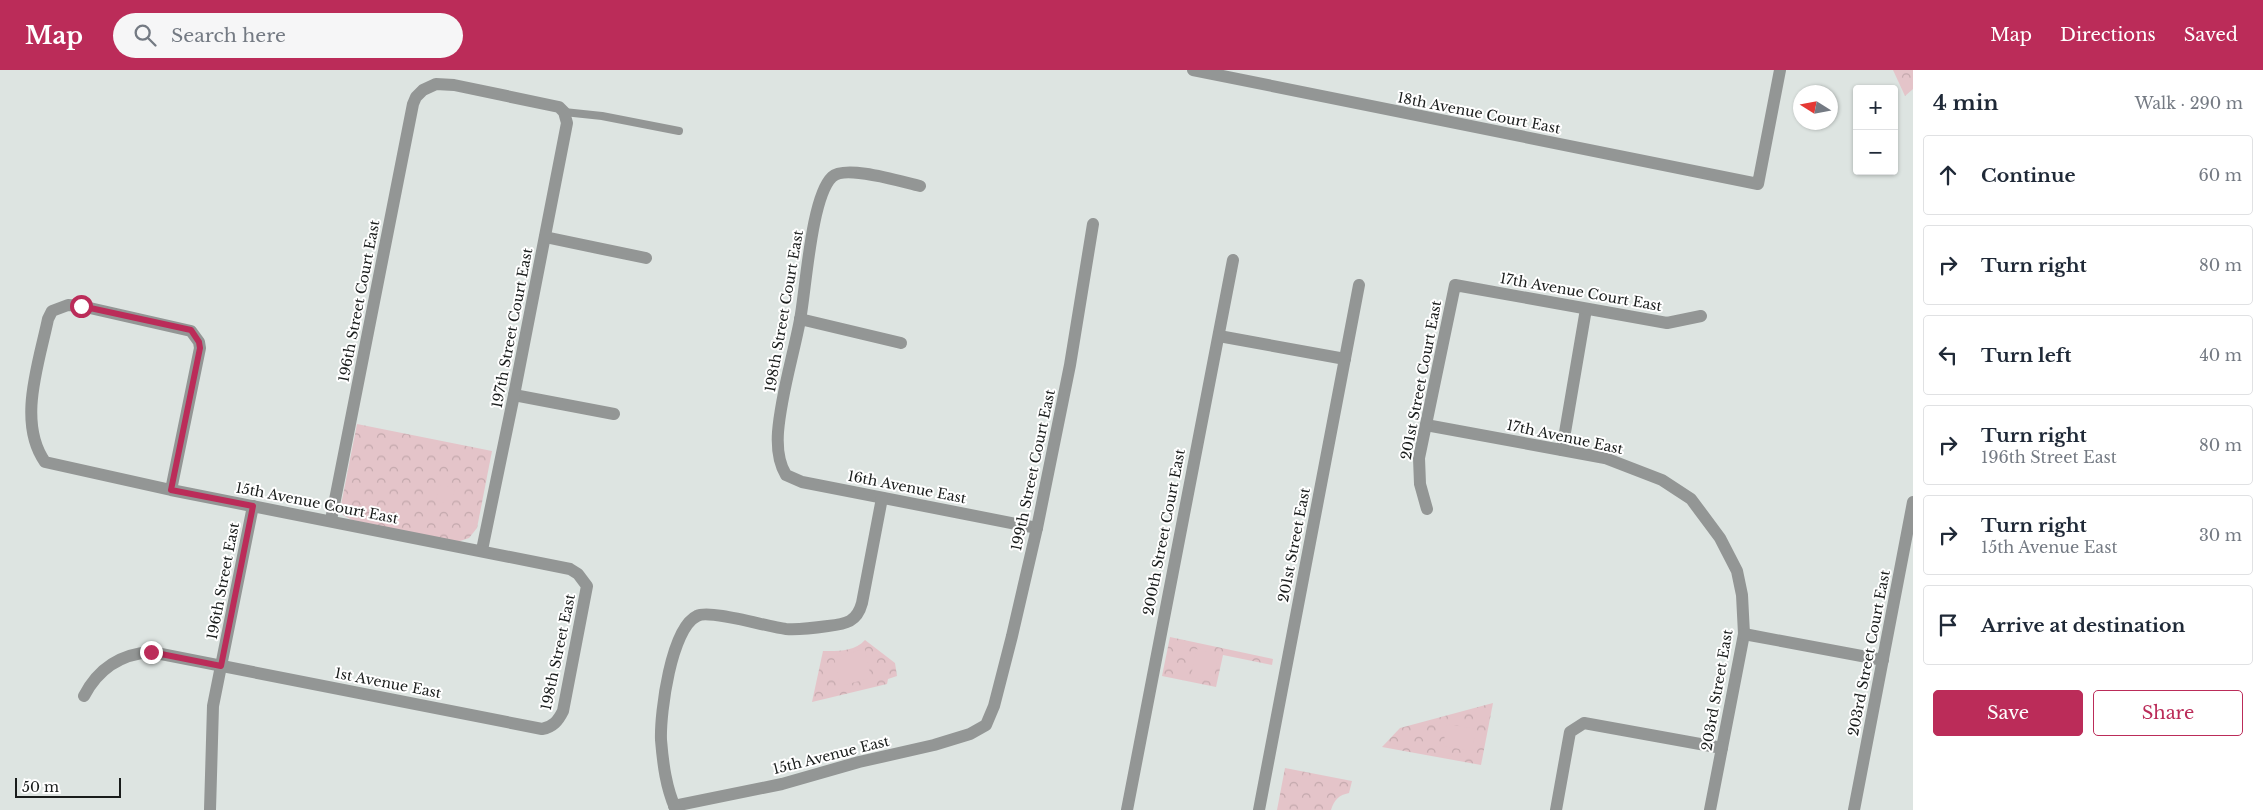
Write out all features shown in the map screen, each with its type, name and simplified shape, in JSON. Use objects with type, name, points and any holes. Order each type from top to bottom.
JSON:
[{"type":"street","name":"18th Avenue Court East","points":[[1193,70],[1758,184],[1780,70]]},
{"type":"street","name":"196th Street Court East","points":[[331,520],[413,104],[416,97],[423,90],[436,84],[454,85],[559,107],[564,112]]},
{"type":"street","name":"197th Street Court East","points":[[482,550],[565,138],[567,123],[564,112]]},
{"type":"street","name":"198th Street Court East","points":[[780,463],[778,432],[800,320],[818,208],[826,185],[832,176],[839,172],[857,172],[920,186]]},
{"type":"street","name":"199th Street Court East","points":[[989,720],[1012,636],[1037,528],[1070,365],[1093,224]]},
{"type":"street","points":[[544,237],[646,258]]},
{"type":"street","name":"200th Street Court East","points":[[1126,810],[1233,260]]},
{"type":"street","name":"201st Street East","points":[[1258,810],[1359,285]]},
{"type":"street","name":"17th Avenue Court East","points":[[1455,285],[1667,323],[1701,316]]},
{"type":"street","name":"201st Street Court East","points":[[1427,509],[1420,484],[1419,458],[1455,285]]},
{"type":"street","name":"15th Avenue Court East","points":[[171,490],[200,348],[195,334],[191,330],[81,306],[68,305],[52,311],[48,319],[30,410],[30,426],[45,462],[62,468],[171,490],[482,550],[570,569],[583,580]]},
{"type":"street","points":[[1562,450],[1586,309]]},
{"type":"street","points":[[800,320],[901,343]]},
{"type":"street","points":[[1219,336],[1344,358]]},
{"type":"street","points":[[514,395],[614,414]]},
{"type":"street","name":"17th Avenue East","points":[[1426,425],[1605,458],[1662,480],[1691,499]]},
{"type":"street","name":"16th Avenue East","points":[[780,463],[786,476],[793,480],[1037,528]]},
{"type":"street","points":[[675,808],[670,796],[664,766],[661,738],[670,664],[679,635],[688,623],[698,615],[710,614],[772,627],[801,629],[837,625],[855,618],[859,614],[862,603],[882,498]]},
{"type":"street","name":"203rd Street East","points":[[1691,499],[1720,538],[1737,571],[1742,595],[1744,634],[1710,810]]},
{"type":"street","name":"203rd Street Court East","points":[[1854,810],[1913,502]]},
{"type":"street","name":"196th Street East","points":[[210,810],[213,706],[253,506]]},
{"type":"street","name":"198th Street East","points":[[549,728],[557,721],[562,711],[586,598],[587,586],[583,580]]},
{"type":"street","points":[[1744,634],[1883,660]]},
{"type":"street","points":[[84,696],[89,686],[104,668],[132,654],[151,652],[221,666]]},
{"type":"street","name":"1st Avenue East","points":[[221,666],[542,729],[549,728]]},
{"type":"street","name":"15th Avenue East","points":[[675,808],[782,784],[859,762],[934,745],[970,734],[986,725],[989,720]]},
{"type":"street","points":[[1556,810],[1570,732],[1584,723],[1722,748]]},
{"type":"lane","points":[[564,112],[602,116],[679,131]]},
{"type":"green space","points":[[1893,70],[1913,70],[1913,89],[1905,96]]},
{"type":"green space","points":[[357,424],[492,451],[477,528],[469,538],[457,542],[352,520],[343,515],[341,505]]},
{"type":"green space","points":[[439,485],[455,488],[452,504],[436,501]]},
{"type":"green space","points":[[1170,637],[1273,659],[1272,665],[1223,655],[1216,687],[1162,676]]},
{"type":"green space","points":[[865,640],[895,663],[897,676],[888,679],[887,684],[812,702],[823,651],[851,649]]},
{"type":"green space","points":[[865,649],[871,678],[840,686],[834,657]]},
{"type":"green space","points":[[1196,649],[1219,654],[1213,682],[1191,677]]},
{"type":"green space","points":[[1493,703],[1481,765],[1382,747],[1400,728]]},
{"type":"green space","points":[[1447,724],[1476,729],[1472,751],[1443,746]]},
{"type":"green space","points":[[1285,768],[1352,781],[1349,793],[1337,798],[1331,810],[1277,810]]},
{"type":"route","points":[[81,306],[191,330],[195,334],[200,348],[171,490],[253,506],[221,666],[151,652]]}]
